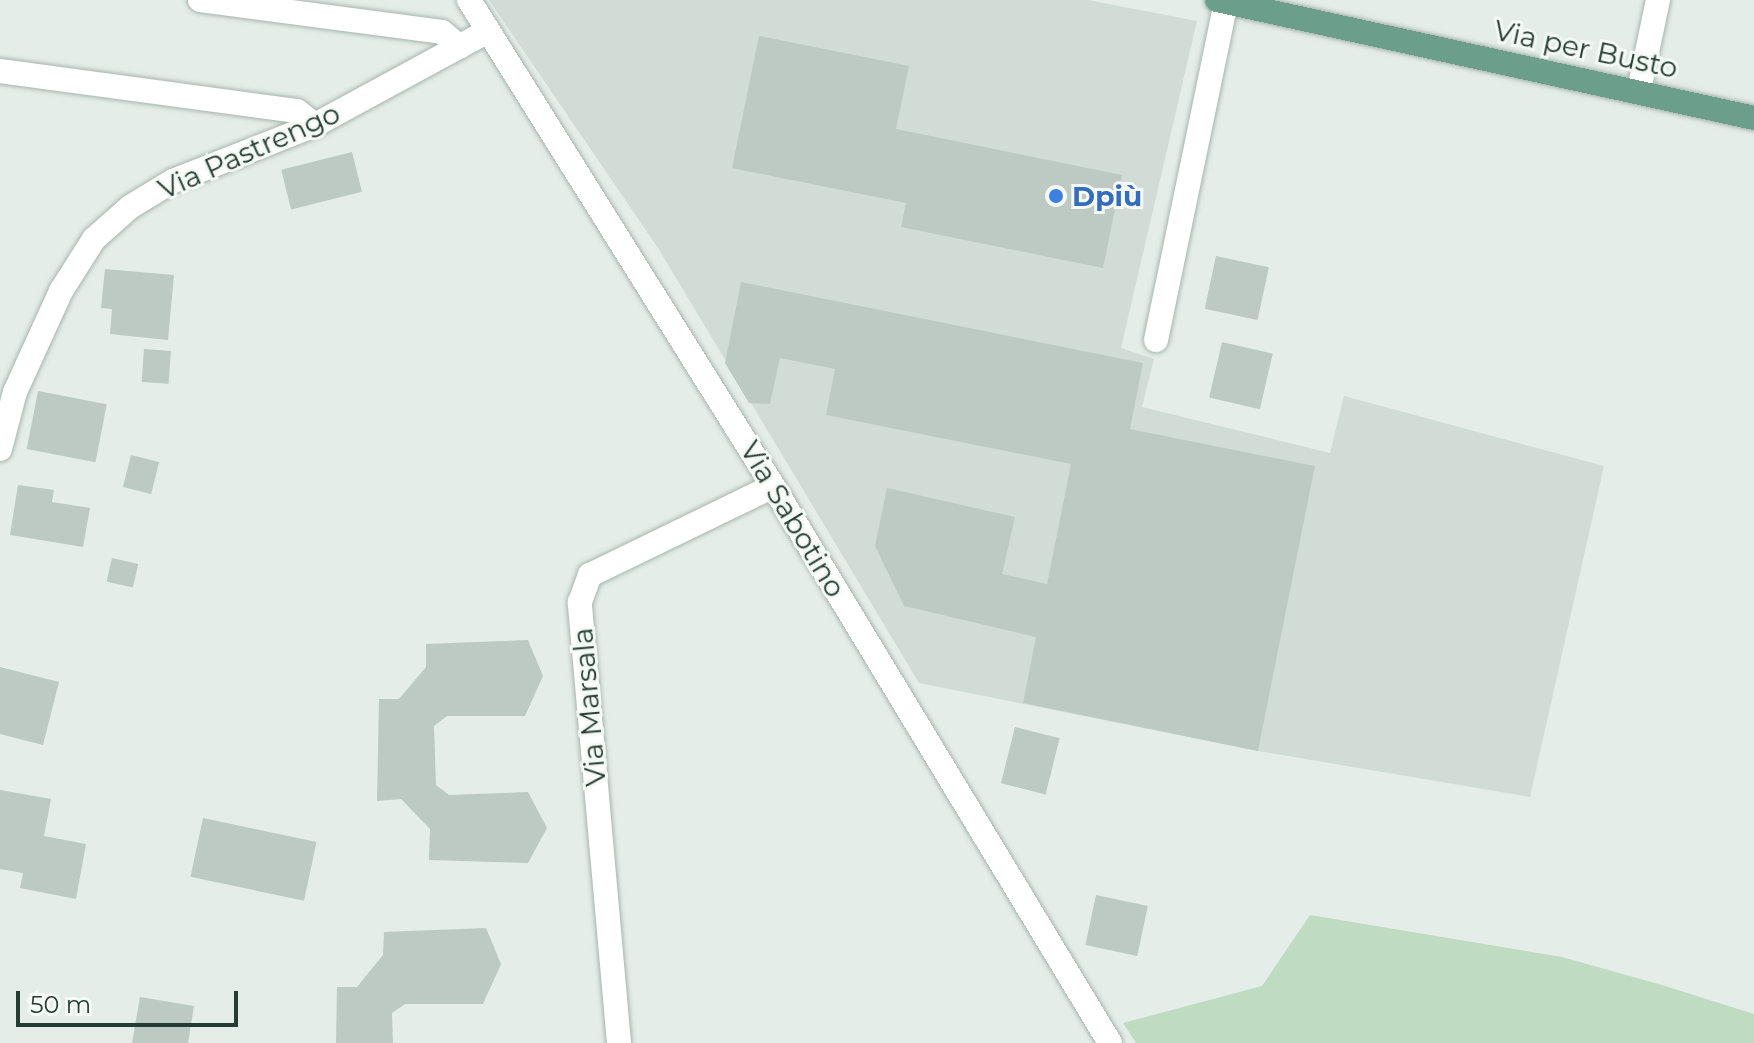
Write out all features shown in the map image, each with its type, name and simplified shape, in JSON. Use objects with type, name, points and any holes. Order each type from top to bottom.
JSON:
[{"type":"main road","name":"Via per Busto","points":[[1221,1],[1639,90],[1754,118]]},
{"type":"street","points":[[200,0],[442,32],[460,47]]},
{"type":"street","name":"Via Sabotino","points":[[469,0],[773,486],[1110,1043]]},
{"type":"street","points":[[1639,90],[1658,0]]},
{"type":"street","points":[[1156,340],[1221,1]]},
{"type":"street","name":"Via Pastrengo","points":[[0,449],[37,336],[94,239],[130,207],[173,181],[315,125],[488,31]]},
{"type":"street","points":[[0,71],[297,111],[315,125]]},
{"type":"street","name":"Via Marsala","points":[[619,1043],[580,602],[590,575],[773,486]]},
{"type":"shaded area","points":[[489,0],[1088,0],[1197,21],[1121,348],[1154,359],[1142,407],[1330,453],[1344,396],[1604,466],[1530,797],[1258,751],[919,683],[658,248]]},
{"type":"green space","points":[[1310,915],[1562,957],[1662,985],[1754,1014],[1754,1043],[1136,1043],[1123,1023],[1262,986]]},
{"type":"building","points":[[759,36],[909,66],[896,129],[1122,175],[1103,268],[901,227],[906,203],[732,168]]},
{"type":"building","points":[[352,152],[362,192],[291,209],[281,170]]},
{"type":"building","points":[[1216,256],[1269,267],[1258,320],[1205,309]]},
{"type":"building","points":[[105,269],[174,275],[168,340],[110,334],[112,309],[101,308]]},
{"type":"building","points":[[741,282],[1143,363],[1130,429],[1315,466],[1258,751],[1023,703],[1036,637],[904,606],[875,546],[887,488],[1015,517],[1002,574],[1047,584],[1071,464],[826,415],[835,369],[780,358],[770,404],[749,403],[725,363]]},
{"type":"building","points":[[1222,342],[1273,354],[1260,409],[1209,398]]},
{"type":"building","points":[[144,349],[171,351],[169,384],[142,382]]},
{"type":"building","points":[[38,391],[107,404],[95,462],[27,449]]},
{"type":"building","points":[[131,455],[159,462],[151,494],[123,487]]},
{"type":"building","points":[[18,485],[54,490],[52,502],[90,508],[83,547],[10,535]]},
{"type":"building","points":[[112,558],[138,564],[133,587],[107,581]]},
{"type":"building","points":[[528,640],[543,676],[525,716],[447,716],[434,726],[436,785],[449,795],[528,792],[547,828],[528,863],[429,860],[430,829],[401,799],[377,801],[379,699],[399,699],[426,667],[426,644]]},
{"type":"building","points":[[0,667],[59,682],[43,745],[0,734]]},
{"type":"building","points":[[1015,727],[1060,738],[1046,794],[1001,783]]},
{"type":"building","points":[[0,790],[51,799],[44,836],[86,844],[76,899],[20,888],[23,873],[0,869]]},
{"type":"building","points":[[203,818],[316,842],[304,901],[191,877]]},
{"type":"building","points":[[1096,895],[1148,906],[1137,956],[1085,945]]},
{"type":"building","points":[[486,928],[501,964],[483,1004],[405,1004],[392,1013],[393,1043],[336,1043],[337,987],[357,987],[383,955],[384,932]]},
{"type":"building","points":[[140,997],[194,1006],[188,1043],[132,1043]]},
{"type":"place","name":"Dpiù","points":[[1056,196]]}]
